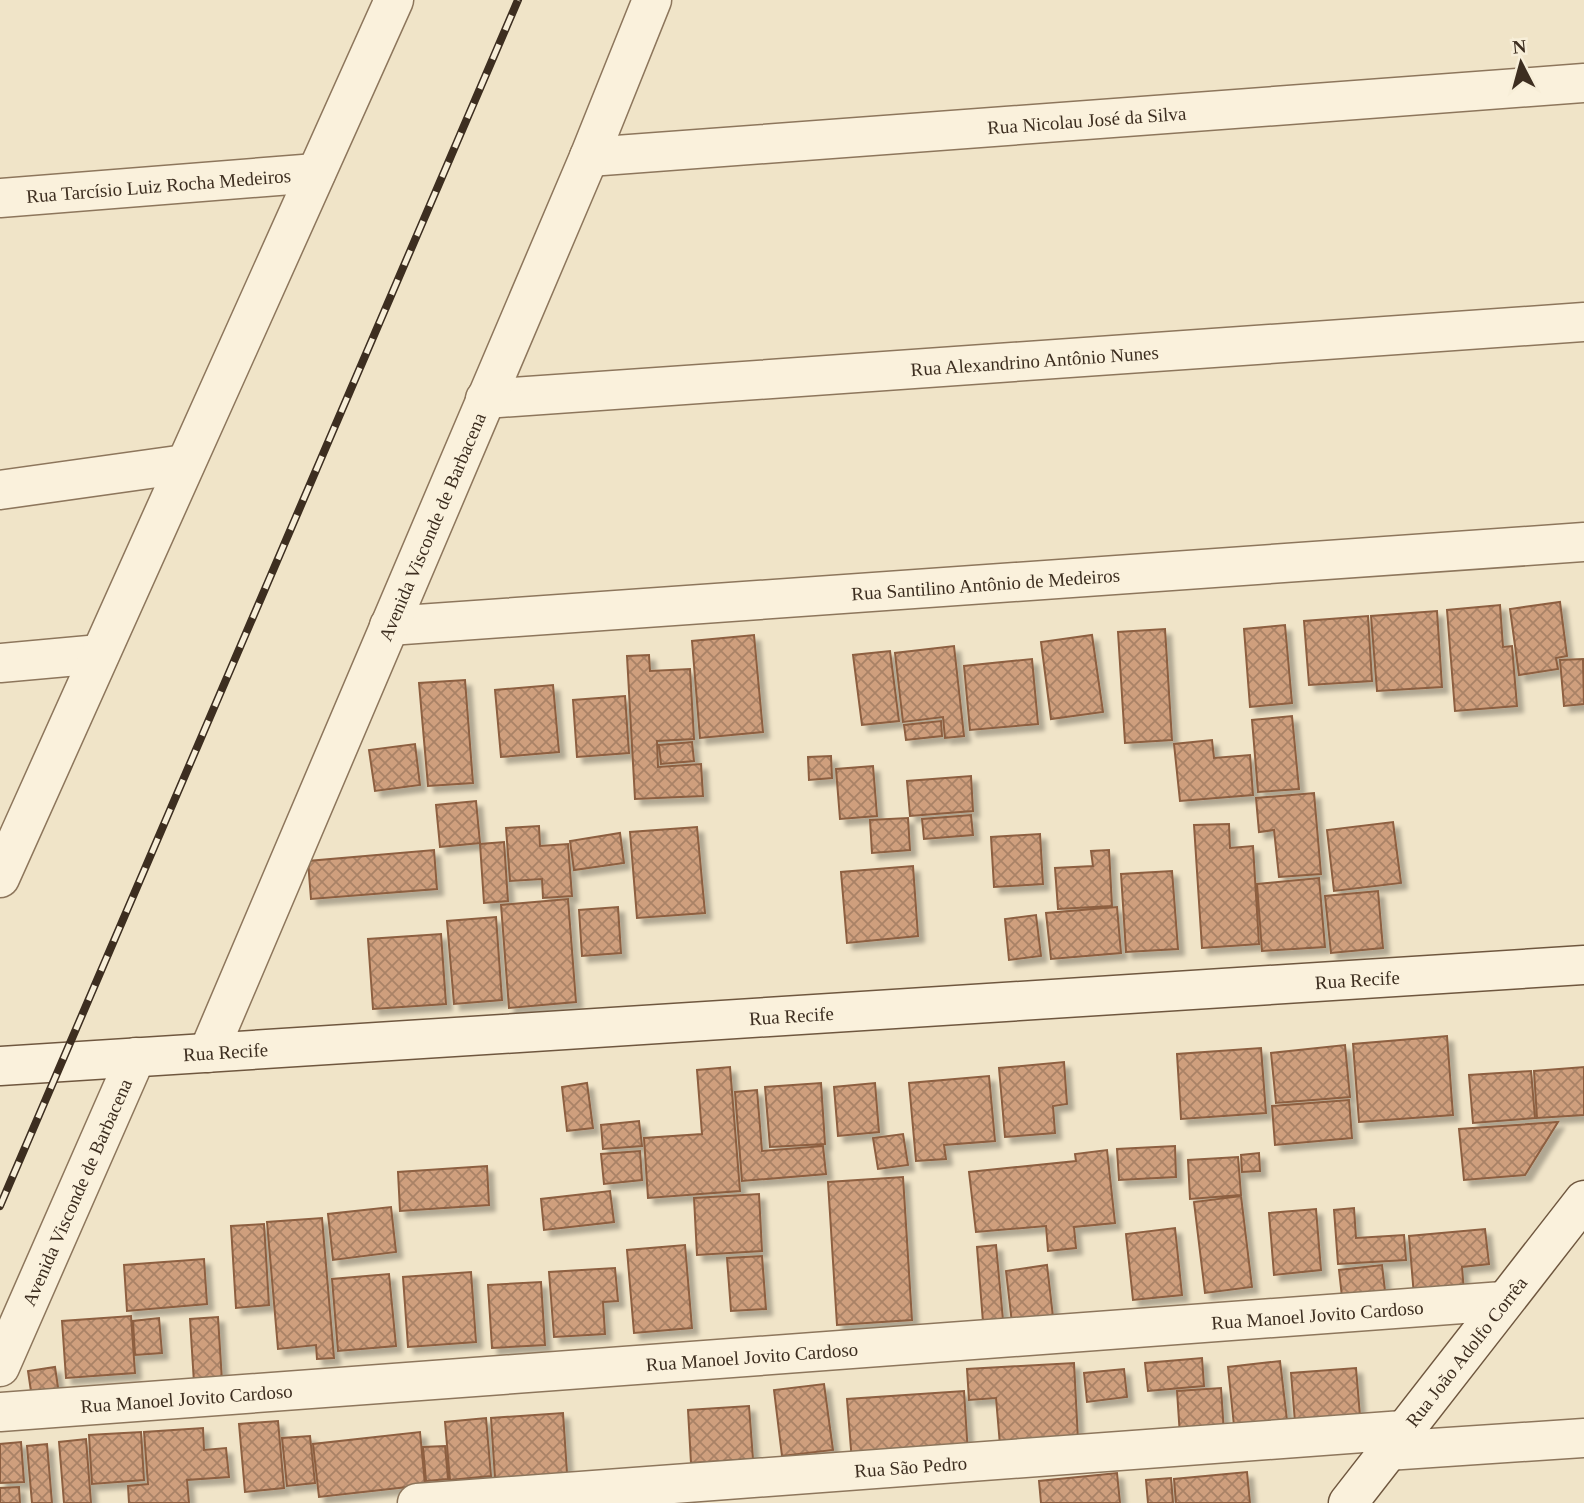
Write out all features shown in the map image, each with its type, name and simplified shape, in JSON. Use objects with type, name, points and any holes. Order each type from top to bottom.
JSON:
[{"type":"street","points":[[0,878],[394,0]]},
{"type":"street","name":"Avenida Visconde de Barbacena","points":[[208,1053],[589,157],[652,0]]},
{"type":"street","name":"Rua Nicolau José da Silva","points":[[589,157],[1584,83]]},
{"type":"street","name":"Rua Tarcísio Luiz Rocha Medeiros","points":[[0,198],[316,173]]},
{"type":"street","name":"Rua Alexandrino Antônio Nunes","points":[[485,399],[1584,322]]},
{"type":"street","points":[[0,490],[185,464]]},
{"type":"street","name":"Rua Santilino Antônio de Medeiros","points":[[389,626],[1584,542]]},
{"type":"street","points":[[0,663],[100,654]]},
{"type":"street","name":"Rua Recife","points":[[0,1066],[1584,965]]},
{"type":"street","name":"Avenida Visconde de Barbacena","points":[[0,1367],[136,1057]]},
{"type":"street","name":"Rua João Adolfo Corrêa","points":[[1348,1503],[1584,1200]]},
{"type":"street","name":"Rua Manoel Jovito Cardoso","points":[[0,1412],[1503,1301]]},
{"type":"street","name":"Rua São Pedro","points":[[417,1503],[1395,1441],[1584,1438]]},
{"type":"building","points":[[1560,602],[1567,656],[1556,658],[1558,669],[1519,675],[1510,609]]},
{"type":"building","points":[[1500,605],[1503,647],[1512,646],[1517,706],[1455,711],[1447,610]]},
{"type":"building","points":[[1437,611],[1442,687],[1377,691],[1371,616]]},
{"type":"building","points":[[1368,616],[1372,681],[1309,685],[1304,621]]},
{"type":"building","points":[[1285,625],[1292,703],[1250,707],[1244,629]]},
{"type":"building","points":[[1165,629],[1172,740],[1125,743],[1118,632]]},
{"type":"building","points":[[754,635],[763,732],[700,738],[692,641]]},
{"type":"building","points":[[1092,635],[1103,712],[1051,719],[1041,642]]},
{"type":"building","points":[[954,646],[964,736],[945,738],[943,717],[903,722],[895,653]]},
{"type":"building","points":[[890,651],[899,721],[862,725],[853,655]]},
{"type":"building","points":[[649,655],[650,671],[690,669],[694,739],[657,741],[658,767],[701,764],[703,796],[635,799],[627,656]]},
{"type":"building","points":[[1032,659],[1038,724],[970,730],[964,666]]},
{"type":"building","points":[[1583,659],[1584,704],[1564,706],[1560,660]]},
{"type":"building","points":[[465,680],[473,783],[428,786],[419,683]]},
{"type":"building","points":[[553,685],[559,752],[501,757],[495,690]]},
{"type":"building","points":[[625,696],[629,753],[577,757],[573,700]]},
{"type":"building","points":[[1292,716],[1299,789],[1258,792],[1252,720]]},
{"type":"building","points":[[941,721],[942,736],[906,740],[904,725]]},
{"type":"building","points":[[1212,740],[1214,758],[1250,755],[1253,795],[1180,801],[1174,744]]},
{"type":"building","points":[[692,742],[694,761],[661,764],[659,745]]},
{"type":"building","points":[[415,744],[420,785],[375,791],[369,750]]},
{"type":"building","points":[[831,756],[832,778],[809,780],[808,757]]},
{"type":"building","points":[[873,766],[877,816],[840,819],[836,769]]},
{"type":"building","points":[[971,776],[973,811],[910,816],[907,781]]},
{"type":"building","points":[[1314,793],[1321,874],[1279,877],[1274,830],[1259,832],[1256,798]]},
{"type":"building","points":[[476,801],[480,843],[440,847],[436,805]]},
{"type":"building","points":[[971,815],[973,835],[924,839],[922,819]]},
{"type":"building","points":[[908,818],[910,850],[872,853],[870,820]]},
{"type":"building","points":[[1393,822],[1401,883],[1334,891],[1327,830]]},
{"type":"building","points":[[1229,824],[1230,848],[1253,846],[1259,944],[1202,948],[1194,825]]},
{"type":"building","points":[[539,826],[540,846],[568,844],[572,896],[543,898],[542,879],[510,881],[506,828]]},
{"type":"building","points":[[697,827],[705,913],[637,918],[630,832]]},
{"type":"building","points":[[620,833],[624,863],[574,870],[570,841]]},
{"type":"building","points":[[1040,834],[1043,884],[994,887],[991,837]]},
{"type":"building","points":[[504,842],[508,901],[484,903],[480,844]]},
{"type":"building","points":[[434,850],[437,889],[311,899],[308,861]]},
{"type":"building","points":[[1109,850],[1112,906],[1058,909],[1055,868],[1093,866],[1091,851]]},
{"type":"building","points":[[913,866],[918,936],[847,943],[841,872]]},
{"type":"building","points":[[1172,871],[1178,949],[1126,952],[1121,874]]},
{"type":"building","points":[[1319,878],[1325,947],[1262,951],[1257,884]]},
{"type":"building","points":[[1378,891],[1383,948],[1331,953],[1325,896]]},
{"type":"building","points":[[568,899],[576,1002],[509,1008],[501,905]]},
{"type":"building","points":[[618,907],[621,953],[582,956],[579,910]]},
{"type":"building","points":[[1117,907],[1121,953],[1051,959],[1046,913]]},
{"type":"building","points":[[1036,915],[1041,956],[1009,960],[1005,919]]},
{"type":"building","points":[[496,917],[502,1000],[454,1004],[447,921]]},
{"type":"building","points":[[441,934],[446,1004],[373,1009],[368,939]]},
{"type":"building","points":[[1447,1036],[1453,1115],[1359,1122],[1353,1044]]},
{"type":"building","points":[[1345,1045],[1350,1097],[1276,1103],[1271,1053]]},
{"type":"building","points":[[1261,1048],[1266,1113],[1181,1119],[1177,1054]]},
{"type":"building","points":[[1064,1062],[1067,1104],[1053,1106],[1055,1133],[1005,1137],[999,1068]]},
{"type":"building","points":[[730,1067],[740,1191],[648,1198],[644,1138],[702,1134],[697,1070]]},
{"type":"building","points":[[1584,1067],[1584,1115],[1537,1118],[1534,1071]]},
{"type":"building","points":[[1531,1071],[1535,1118],[1473,1123],[1469,1075]]},
{"type":"building","points":[[989,1076],[995,1141],[944,1145],[946,1159],[916,1161],[909,1083]]},
{"type":"building","points":[[587,1083],[593,1128],[567,1131],[562,1087]]},
{"type":"building","points":[[821,1083],[825,1144],[770,1147],[765,1087]]},
{"type":"building","points":[[875,1083],[879,1132],[838,1136],[834,1087]]},
{"type":"building","points":[[757,1090],[762,1151],[823,1146],[826,1174],[742,1181],[735,1092]]},
{"type":"building","points":[[1349,1100],[1352,1138],[1275,1145],[1272,1106]]},
{"type":"building","points":[[639,1121],[642,1146],[603,1149],[601,1125]]},
{"type":"building","points":[[1558,1122],[1525,1175],[1464,1180],[1459,1129]]},
{"type":"building","points":[[903,1134],[908,1165],[878,1169],[873,1138]]},
{"type":"building","points":[[1175,1146],[1176,1177],[1119,1180],[1117,1149]]},
{"type":"building","points":[[1107,1150],[1115,1223],[1074,1227],[1076,1248],[1048,1251],[1046,1226],[976,1232],[969,1172],[1076,1161],[1075,1154]]},
{"type":"building","points":[[640,1151],[642,1180],[604,1184],[601,1154]]},
{"type":"building","points":[[1259,1153],[1260,1171],[1242,1172],[1241,1155]]},
{"type":"building","points":[[1238,1157],[1241,1195],[1190,1199],[1188,1160]]},
{"type":"building","points":[[487,1166],[489,1205],[400,1211],[398,1172]]},
{"type":"building","points":[[903,1177],[912,1320],[837,1325],[828,1182]]},
{"type":"building","points":[[610,1191],[614,1222],[544,1230],[541,1199]]},
{"type":"building","points":[[759,1194],[762,1251],[697,1255],[694,1198]]},
{"type":"building","points":[[1241,1196],[1252,1287],[1205,1293],[1194,1202]]},
{"type":"building","points":[[391,1207],[396,1252],[333,1260],[328,1214]]},
{"type":"building","points":[[1354,1208],[1356,1238],[1404,1235],[1406,1260],[1338,1264],[1334,1210]]},
{"type":"building","points":[[1316,1209],[1321,1270],[1274,1275],[1269,1213]]},
{"type":"building","points":[[322,1218],[334,1358],[317,1359],[316,1345],[278,1349],[267,1222]]},
{"type":"building","points":[[264,1224],[269,1305],[236,1308],[231,1226]]},
{"type":"building","points":[[1175,1228],[1182,1295],[1133,1300],[1126,1234]]},
{"type":"building","points":[[1485,1229],[1489,1264],[1462,1267],[1464,1292],[1414,1296],[1409,1236]]},
{"type":"building","points":[[685,1245],[692,1328],[634,1333],[627,1250]]},
{"type":"building","points":[[996,1245],[1003,1320],[983,1322],[977,1247]]},
{"type":"building","points":[[762,1256],[766,1309],[731,1311],[727,1258]]},
{"type":"building","points":[[204,1259],[207,1304],[127,1311],[124,1265]]},
{"type":"building","points":[[1047,1265],[1053,1317],[1012,1323],[1006,1271]]},
{"type":"building","points":[[1382,1265],[1385,1291],[1342,1297],[1339,1270]]},
{"type":"building","points":[[615,1268],[618,1301],[603,1302],[605,1334],[554,1337],[549,1272]]},
{"type":"building","points":[[471,1272],[476,1342],[408,1347],[403,1277]]},
{"type":"building","points":[[389,1274],[396,1346],[338,1351],[332,1279]]},
{"type":"building","points":[[541,1282],[545,1345],[492,1348],[488,1285]]},
{"type":"building","points":[[131,1316],[135,1373],[66,1378],[62,1321]]},
{"type":"building","points":[[218,1317],[222,1381],[194,1383],[190,1319]]},
{"type":"building","points":[[159,1318],[162,1353],[135,1355],[133,1321]]},
{"type":"building","points":[[1202,1358],[1204,1386],[1148,1391],[1145,1363]]},
{"type":"building","points":[[1280,1361],[1287,1420],[1234,1426],[1228,1367]]},
{"type":"building","points":[[1074,1363],[1078,1440],[1000,1445],[996,1398],[969,1400],[967,1369]]},
{"type":"building","points":[[55,1367],[59,1394],[32,1398],[28,1371]]},
{"type":"building","points":[[1356,1368],[1360,1416],[1295,1422],[1291,1373]]},
{"type":"building","points":[[1124,1369],[1127,1397],[1087,1402],[1084,1373]]},
{"type":"building","points":[[824,1384],[833,1450],[782,1456],[774,1390]]},
{"type":"building","points":[[1221,1388],[1224,1433],[1180,1436],[1177,1391]]},
{"type":"building","points":[[964,1391],[968,1454],[852,1462],[847,1399]]},
{"type":"building","points":[[749,1406],[753,1459],[691,1463],[688,1410]]},
{"type":"building","points":[[563,1413],[568,1488],[496,1493],[491,1418]]},
{"type":"building","points":[[486,1418],[491,1476],[450,1480],[445,1422]]},
{"type":"building","points":[[278,1421],[284,1488],[245,1492],[239,1424]]},
{"type":"building","points":[[203,1428],[204,1450],[226,1448],[229,1477],[187,1480],[189,1503],[129,1503],[128,1486],[148,1484],[144,1432]]},
{"type":"building","points":[[141,1432],[144,1480],[92,1484],[89,1435]]},
{"type":"building","points":[[420,1432],[425,1485],[319,1497],[313,1444]]},
{"type":"building","points":[[310,1436],[315,1483],[287,1486],[282,1438]]},
{"type":"building","points":[[86,1439],[91,1503],[64,1503],[59,1442]]},
{"type":"building","points":[[21,1442],[24,1482],[0,1483],[0,1444]]},
{"type":"building","points":[[47,1444],[52,1503],[32,1503],[27,1446]]},
{"type":"building","points":[[445,1446],[448,1479],[426,1481],[423,1447]]},
{"type":"building","points":[[1247,1472],[1250,1503],[1176,1503],[1174,1479]]},
{"type":"building","points":[[1117,1473],[1120,1503],[1041,1503],[1039,1481]]},
{"type":"building","points":[[1171,1478],[1173,1503],[1148,1503],[1146,1480]]},
{"type":"building","points":[[19,1487],[20,1503],[0,1503],[0,1488]]},
{"type":"railway","points":[[0,1206],[518,0]]}]
